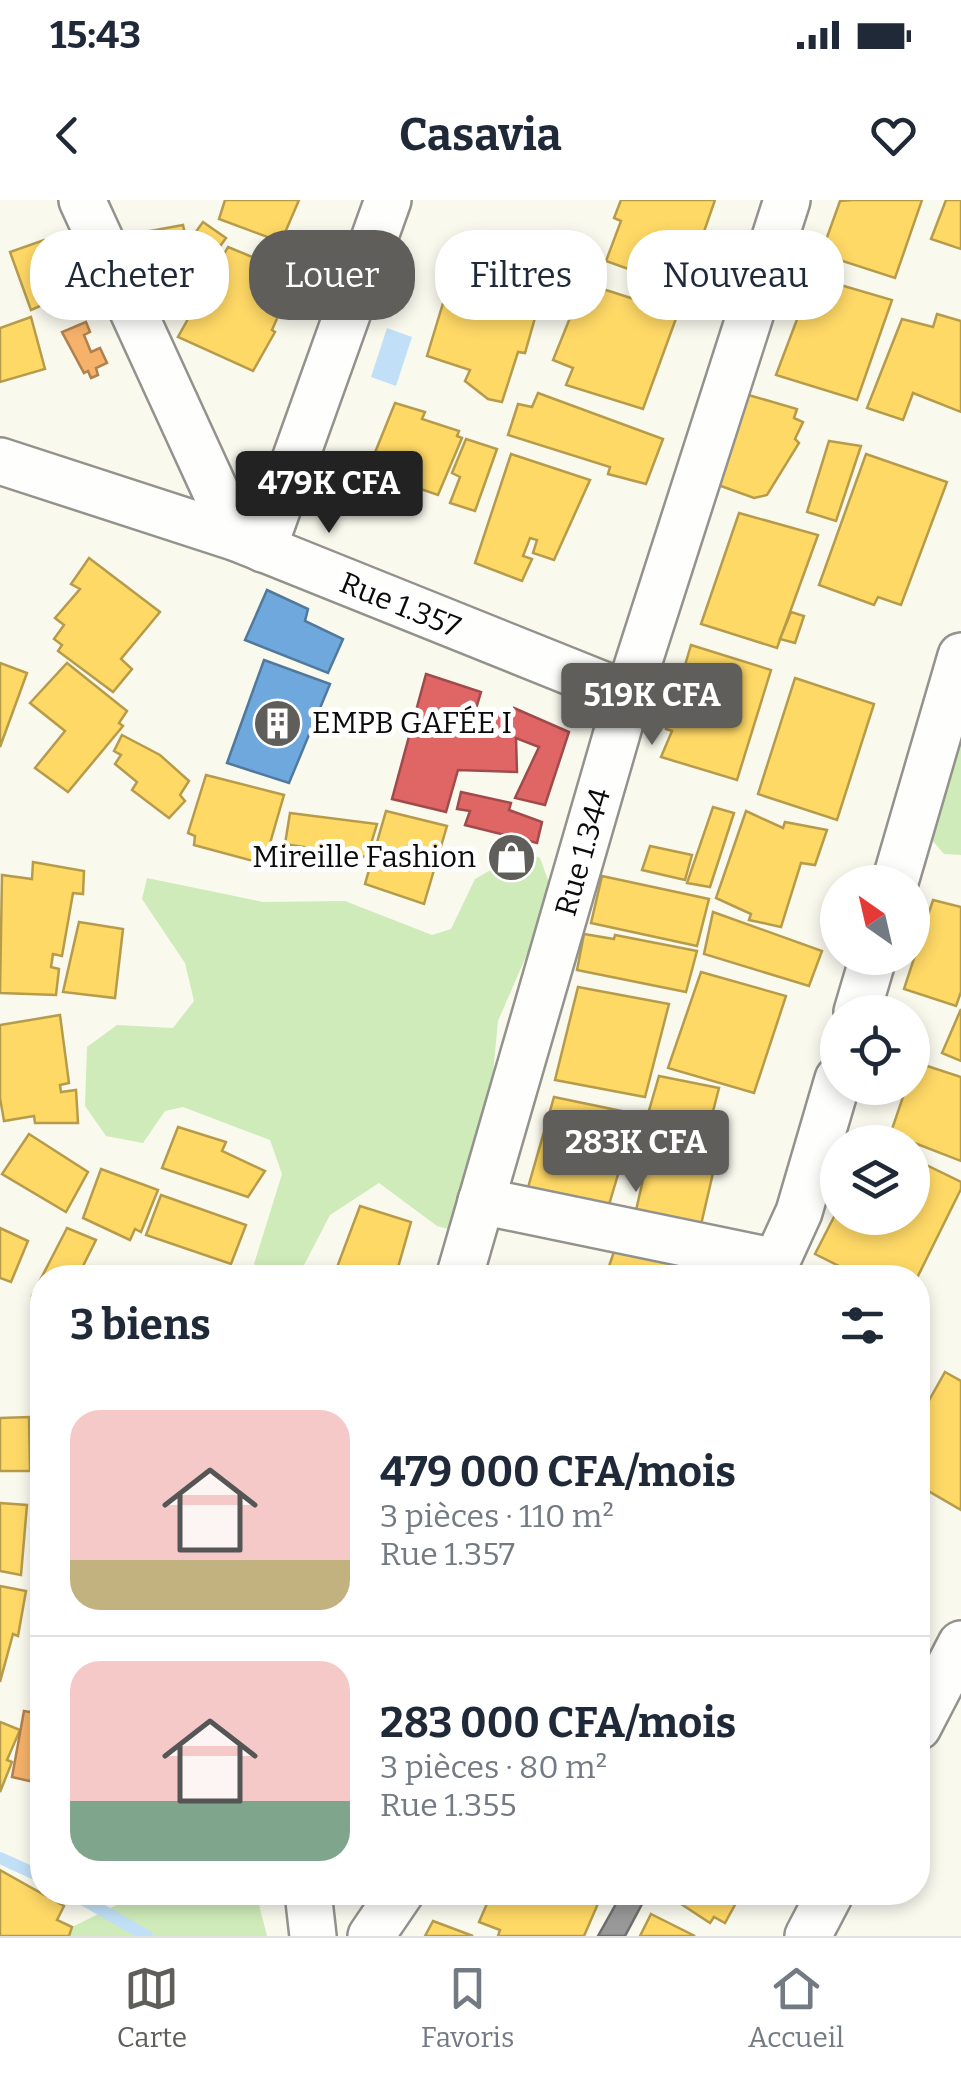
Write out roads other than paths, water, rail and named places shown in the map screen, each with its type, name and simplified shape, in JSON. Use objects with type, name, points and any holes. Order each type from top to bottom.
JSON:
[{"type":"street","points":[[82,200],[250,544]]},
{"type":"street","points":[[250,544],[388,200]]},
{"type":"street","name":"Rue 1.344","points":[[463,1265],[628,695],[787,200]]},
{"type":"street","name":"Rue 1.357","points":[[0,461],[250,544],[628,695]]},
{"type":"street","points":[[900,865],[961,656]]},
{"type":"street","points":[[775,1265],[799,1212],[830,1105]]},
{"type":"street","points":[[481,1202],[752,1265]]},
{"type":"street","points":[[930,1704],[961,1644]]},
{"type":"street","points":[[309,1905],[313,1936]]},
{"type":"street","points":[[371,1936],[392,1905]]},
{"type":"street","points":[[808,1936],[824,1905]]},
{"type":"water","points":[[387,328],[412,337],[396,386],[371,377]]},
{"type":"waterway","points":[[0,1858],[30,1872]]},
{"type":"waterway","points":[[93,1905],[147,1936]]},
{"type":"place","name":"EMPB GAFÉE I","points":[[277,723]]},
{"type":"place","name":"Mireille Fashion","points":[[511,857]]}]
